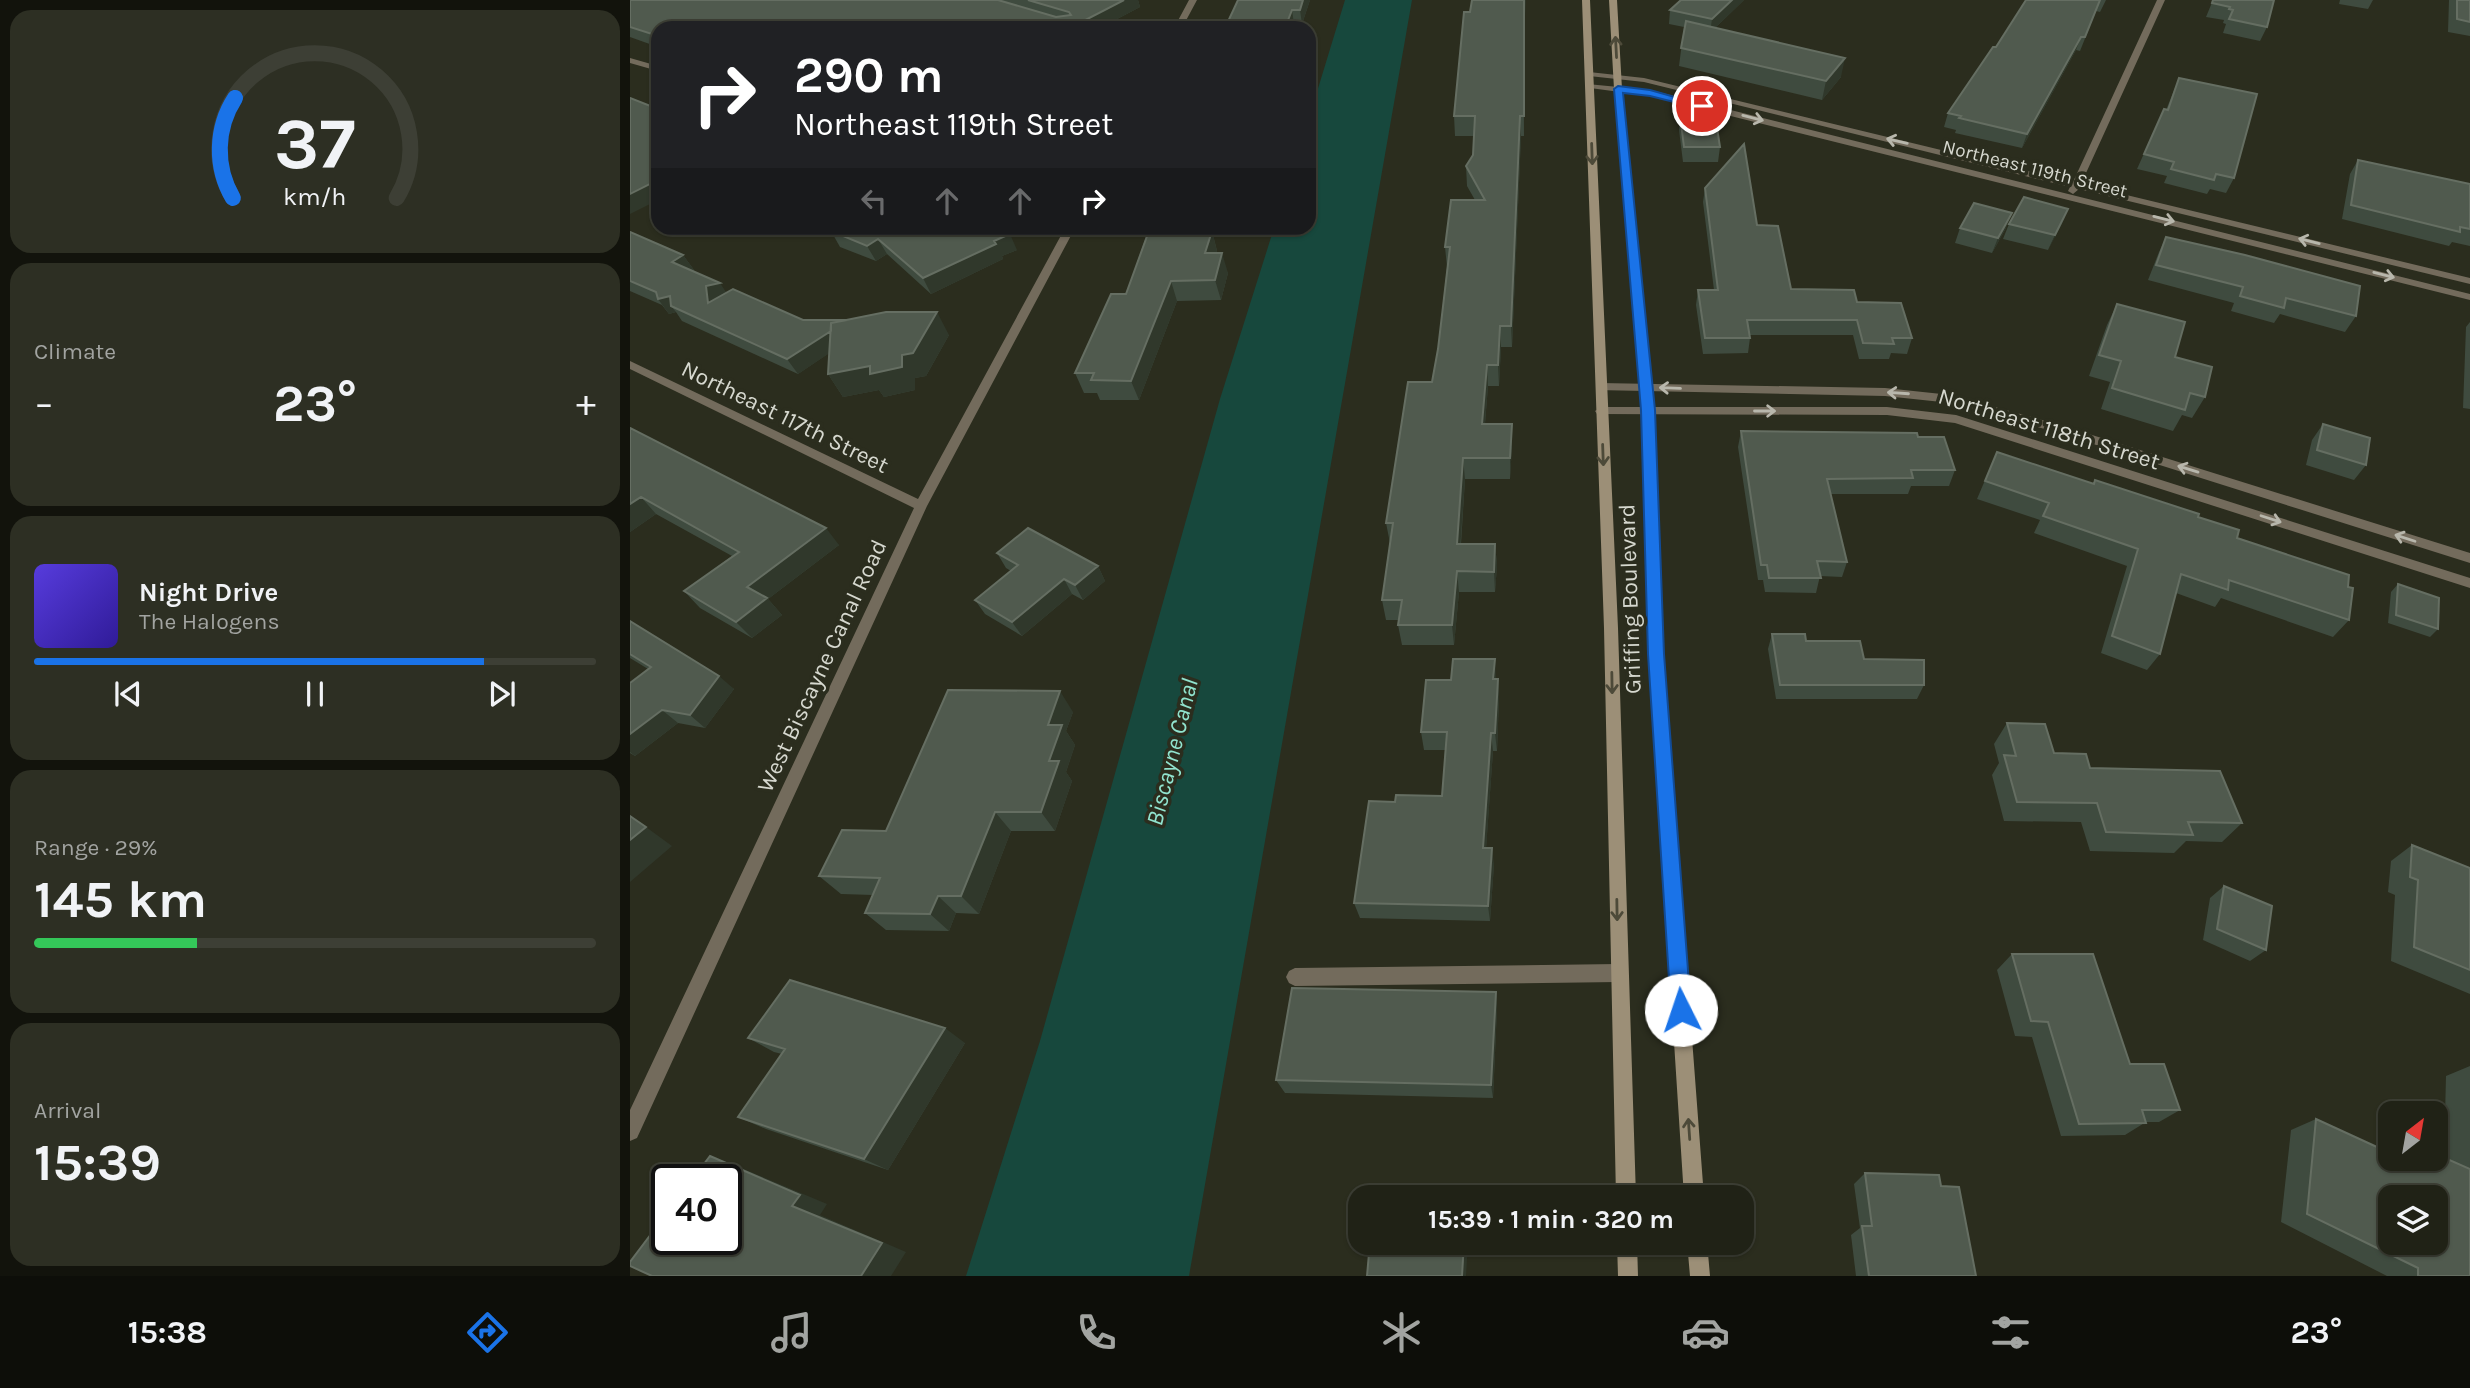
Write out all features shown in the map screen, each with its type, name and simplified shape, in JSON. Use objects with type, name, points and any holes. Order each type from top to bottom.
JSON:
[{"type":"street","points":[[1182,21],[1194,0]]},
{"type":"street","name":"Griffing Boulevard","points":[[1586,0],[1611,628],[1626,1185]]},
{"type":"street","name":"Griffing Boulevard","points":[[1613,0],[1648,410],[1657,666],[1693,1185]]},
{"type":"street","points":[[2071,196],[2161,0]]},
{"type":"street","points":[[630,60],[651,67]]},
{"type":"street","name":"Northeast 119th Street","points":[[1589,80],[1618,83],[2076,183],[2470,281]]},
{"type":"street","name":"Northeast 119th Street","points":[[1618,83],[2470,296]]},
{"type":"street","name":"West Biscayne Canal Road","points":[[630,1131],[921,506],[1066,235]]},
{"type":"street","name":"Northeast 117th Street","points":[[630,365],[921,506]]},
{"type":"street","name":"Northeast 118th Street","points":[[1600,387],[1885,392],[1951,399],[2056,428],[2470,558]]},
{"type":"street","name":"Northeast 118th Street","points":[[1601,411],[1887,411],[1956,419],[2470,583]]},
{"type":"street","points":[[1295,977],[1618,973]]},
{"type":"street","points":[[1628,1255],[1629,1276]]},
{"type":"street","points":[[1698,1255],[1700,1276]]},
{"type":"water","name":"Biscayne Canal","points":[[1345,0],[1412,0],[1189,1276],[966,1276],[1040,1041],[1220,399],[1272,235],[1316,235],[1316,95]]},
{"type":"building","points":[[630,0],[998,0],[1056,17],[1071,15],[1069,12],[1028,0],[1124,0],[1084,21],[651,21],[651,34],[630,27]]},
{"type":"building","points":[[1238,0],[1303,0],[1300,10],[1292,10],[1288,21],[1228,21]]},
{"type":"building","points":[[1472,0],[1524,0],[1524,116],[1520,116],[1511,326],[1500,326],[1498,365],[1487,365],[1482,424],[1512,424],[1510,458],[1463,458],[1457,544],[1495,544],[1494,572],[1457,571],[1452,625],[1398,625],[1402,600],[1382,600],[1393,523],[1386,523],[1408,382],[1432,382],[1450,247],[1445,247],[1451,200],[1485,200],[1466,166],[1473,155],[1475,116],[1454,116],[1464,12],[1470,12]]},
{"type":"building","points":[[1681,0],[1732,0],[1712,19],[1670,10]]},
{"type":"building","points":[[2026,0],[2100,0],[2085,37],[2081,37],[2027,134],[1948,113],[1993,47],[1996,47]]},
{"type":"building","points":[[2213,0],[2274,0],[2267,27],[2229,19],[2233,10],[2212,3]]},
{"type":"building","points":[[2457,0],[2470,0],[2470,22],[2457,19]]},
{"type":"building","points":[[1686,21],[1845,58],[1826,81],[1681,48]]},
{"type":"building","points":[[2179,78],[2257,94],[2234,178],[2216,174],[2214,180],[2171,169],[2174,162],[2144,154],[2164,109],[2168,110]]},
{"type":"building","points":[[630,98],[651,106],[651,184],[630,194]]},
{"type":"building","points":[[1680,115],[1715,115],[1720,147],[1684,147]]},
{"type":"building","points":[[1744,144],[1757,225],[1778,226],[1791,289],[1854,290],[1857,302],[1901,303],[1912,338],[1892,338],[1894,344],[1863,343],[1857,320],[1747,320],[1750,338],[1705,338],[1698,290],[1718,290],[1705,188]]},
{"type":"building","points":[[2358,160],[2470,184],[2470,229],[2460,227],[2460,232],[2351,205]]},
{"type":"building","points":[[2024,197],[2068,209],[2055,235],[2009,224]]},
{"type":"building","points":[[1974,203],[2012,213],[1998,238],[1960,228]]},
{"type":"building","points":[[630,232],[683,255],[672,262],[720,283],[706,286],[708,303],[733,289],[803,320],[847,320],[831,323],[831,331],[787,359],[671,306],[670,296],[658,299],[656,292],[630,281]]},
{"type":"building","points":[[841,235],[1008,235],[994,241],[996,244],[923,278],[878,239],[867,246]]},
{"type":"building","points":[[1147,235],[1211,235],[1205,253],[1222,253],[1215,280],[1171,281],[1131,381],[1091,380],[1094,373],[1075,373],[1111,294],[1126,294]]},
{"type":"building","points":[[2166,237],[2360,286],[2356,316],[2286,298],[2284,308],[2240,296],[2243,287],[2156,265]]},
{"type":"building","points":[[2117,304],[2185,322],[2175,357],[2212,367],[2205,397],[2190,393],[2185,410],[2112,388],[2121,361],[2099,355]]},
{"type":"building","points":[[886,312],[937,312],[913,353],[902,355],[902,367],[870,374],[870,366],[828,374],[831,323]]},
{"type":"building","points":[[2323,424],[2370,438],[2366,465],[2317,450]]},
{"type":"building","points":[[630,428],[826,528],[747,587],[767,598],[736,622],[684,591],[739,552],[641,497],[630,504]]},
{"type":"building","points":[[1741,431],[1917,433],[1918,437],[1944,437],[1955,470],[1911,470],[1913,478],[1827,479],[1847,562],[1817,561],[1821,578],[1769,578],[1767,565],[1761,565]]},
{"type":"building","points":[[1997,452],[2094,484],[2095,480],[2199,514],[2198,517],[2239,530],[2237,538],[2349,575],[2348,587],[2353,588],[2349,620],[2229,580],[2228,590],[2181,574],[2160,654],[2112,636],[2138,549],[2043,516],[2049,503],[1985,481]]},
{"type":"building","points":[[1028,528],[1098,566],[1075,585],[1064,579],[1012,622],[975,600],[1018,565],[997,553]]},
{"type":"building","points":[[2398,584],[2439,598],[2438,629],[2396,615]]},
{"type":"building","points":[[630,621],[719,676],[690,715],[662,710],[630,734],[630,683],[651,667],[630,654]]},
{"type":"building","points":[[1772,634],[1805,634],[1806,641],[1860,641],[1864,659],[1924,660],[1924,685],[1780,685]]},
{"type":"building","points":[[1453,659],[1495,659],[1493,679],[1498,679],[1495,733],[1491,733],[1483,848],[1492,848],[1488,906],[1354,903],[1369,801],[1395,802],[1396,795],[1442,796],[1447,732],[1421,732],[1426,680],[1451,680]]},
{"type":"building","points":[[948,690],[1060,691],[1048,725],[1062,725],[1049,761],[1059,761],[1041,812],[995,812],[961,896],[938,896],[930,914],[865,913],[880,878],[819,876],[842,830],[886,831]]},
{"type":"building","points":[[2007,723],[2045,724],[2054,753],[2086,754],[2090,768],[2220,771],[2242,823],[2188,822],[2193,835],[2106,832],[2097,803],[2017,802],[2004,755],[2016,756]]},
{"type":"building","points":[[630,816],[646,827],[630,840]]},
{"type":"building","points":[[2412,845],[2470,868],[2470,970],[2414,947],[2418,880],[2410,877]]},
{"type":"building","points":[[2224,886],[2272,906],[2266,950],[2217,929]]},
{"type":"building","points":[[2012,954],[2093,954],[2130,1064],[2164,1064],[2180,1110],[2142,1110],[2146,1123],[2079,1124],[2048,1022],[2031,1021]]},
{"type":"building","points":[[790,980],[945,1028],[864,1159],[738,1117],[785,1049],[748,1038]]},
{"type":"building","points":[[1292,988],[1496,992],[1491,1085],[1276,1080]]},
{"type":"building","points":[[2316,1119],[2378,1147],[2378,1171],[2448,1171],[2448,1159],[2470,1169],[2470,1276],[2418,1276],[2418,1268],[2391,1255],[2448,1255],[2448,1185],[2378,1185],[2378,1249],[2307,1214]]},
{"type":"building","points":[[710,1156],[728,1164],[704,1164]]},
{"type":"building","points":[[742,1170],[800,1195],[792,1206],[882,1243],[861,1276],[652,1276],[630,1266],[630,1262],[651,1234],[651,1255],[742,1255]]},
{"type":"building","points":[[1865,1173],[1939,1175],[1941,1186],[1959,1187],[1976,1276],[1869,1276],[1862,1226],[1872,1226]]},
{"type":"building","points":[[1369,1255],[1463,1255],[1462,1276],[1367,1276]]},
{"type":"route","points":[[1681,1010],[1656,654],[1648,410],[1627,162],[1618,89],[1650,93],[1702,106]]}]
